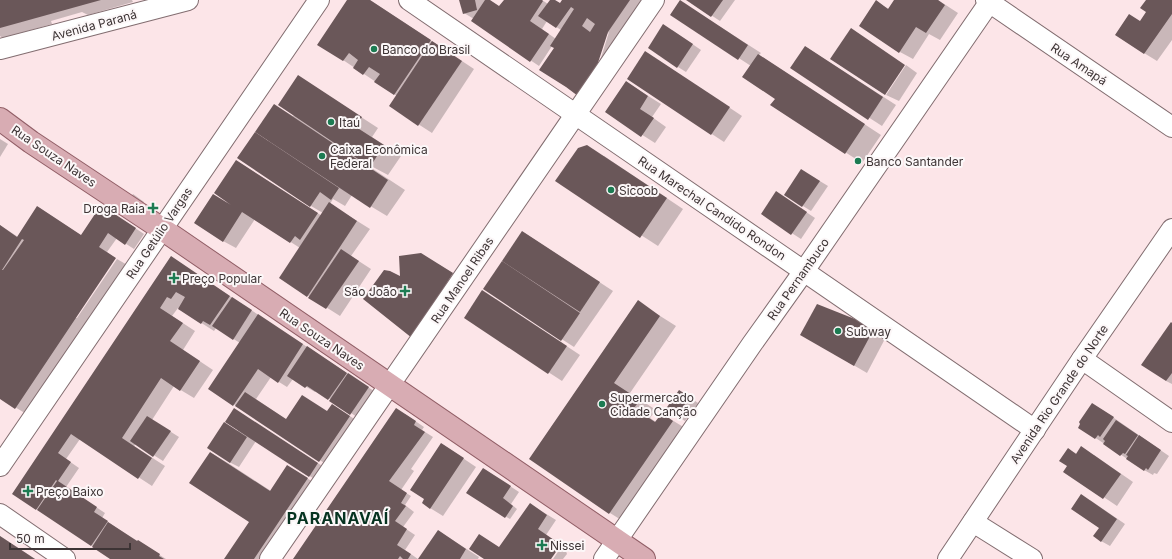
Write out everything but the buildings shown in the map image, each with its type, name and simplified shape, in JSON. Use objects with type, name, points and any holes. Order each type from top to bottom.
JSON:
[{"type":"main road","name":"Rua Souza Naves","points":[[0,119],[31,142],[162,229],[644,559]]},
{"type":"street","name":"Avenida Paraná","points":[[0,49],[188,0]]},
{"type":"street","name":"Rua Getúlio Vargas","points":[[0,466],[319,0]]},
{"type":"street","name":"Rua Marechal Candido Rondon","points":[[409,0],[1034,430]]},
{"type":"street","name":"Rua Manoel Ribas","points":[[270,559],[654,0]]},
{"type":"street","name":"Rua Amapá","points":[[989,1],[1172,127]]},
{"type":"street","name":"Rua Pernambuco","points":[[604,559],[989,1]]},
{"type":"street","name":"Avenida Rio Grande do Norte","points":[[948,559],[1082,358],[1171,234]]},
{"type":"street","points":[[1082,358],[1172,422]]},
{"type":"street","points":[[0,514],[65,559]]},
{"type":"street","points":[[973,522],[1032,559]]},
{"type":"place","name":"Banco do Brasil","points":[[374,49]]},
{"type":"place","name":"Itaú","points":[[331,122]]},
{"type":"place","name":"Caixa Econômica Federal","points":[[322,156]]},
{"type":"place","name":"Banco Santander","points":[[858,161]]},
{"type":"place","name":"Sicoob","points":[[611,190]]},
{"type":"place","name":"Droga Raia","points":[[153,208]]},
{"type":"place","name":"Preço Popular","points":[[174,278]]},
{"type":"place","name":"São João","points":[[405,291]]},
{"type":"place","name":"Subway","points":[[838,331]]},
{"type":"place","name":"Supermercado Cidade Canção","points":[[602,404]]},
{"type":"place","name":"Preço Baixo","points":[[28,491]]},
{"type":"place","name":"Nissei","points":[[542,545]]},
{"type":"district","name":"PARANAVAÍ","points":[[338,518]]}]
